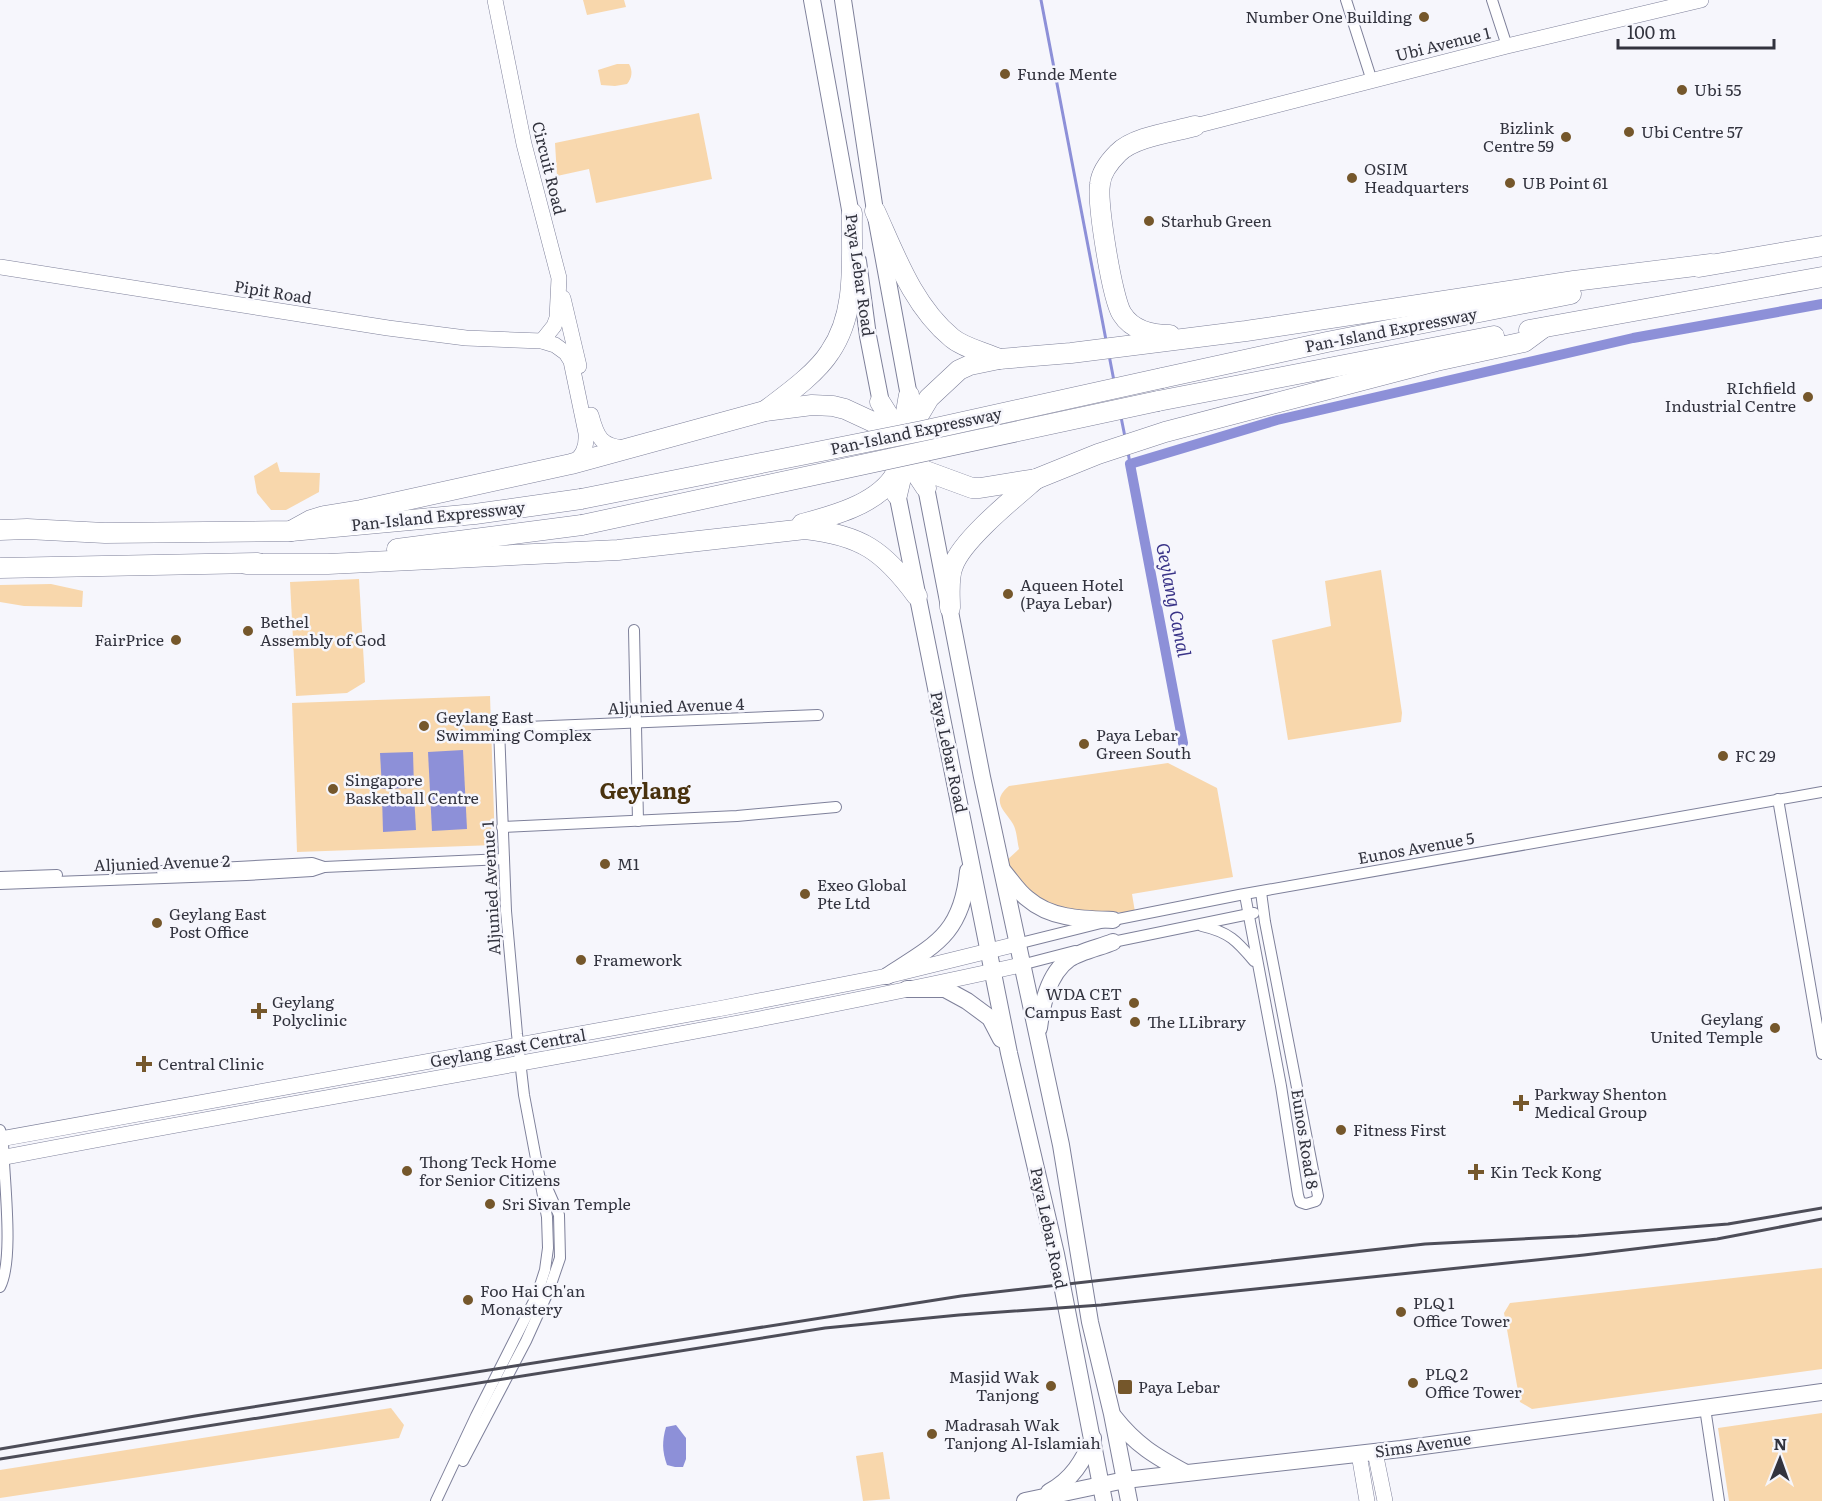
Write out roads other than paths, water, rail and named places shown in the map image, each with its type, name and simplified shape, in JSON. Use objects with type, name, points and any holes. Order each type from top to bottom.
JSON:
[{"type":"highway","points":[[1195,126],[1138,141],[1119,151],[1107,166],[1100,181],[1099,198],[1113,288],[1121,313],[1132,325],[1155,335],[1246,331]]},
{"type":"highway","points":[[875,211],[920,303],[951,337],[999,359]]},
{"type":"highway","points":[[765,411],[799,385],[830,353],[842,328],[851,296],[852,213]]},
{"type":"highway","name":"Pan-Island Expressway","points":[[0,530],[105,533],[291,531],[475,514],[581,499],[922,431],[1338,340],[1711,264],[1822,246]]},
{"type":"highway","points":[[902,440],[929,398],[959,370],[970,365],[999,359],[1029,358],[1246,331],[1574,281],[1711,264]]},
{"type":"highway","name":"Pan-Island Expressway","points":[[0,568],[246,564],[405,548],[582,525],[1158,401],[1455,342],[1822,277]]},
{"type":"highway","points":[[880,402],[924,479],[976,488],[1036,479],[1175,429],[1436,361],[1524,342],[1543,328]]},
{"type":"highway","points":[[776,531],[828,517],[896,486],[909,395]]},
{"type":"highway","points":[[291,531],[324,516],[572,464],[765,411],[812,405],[833,406],[902,440]]},
{"type":"highway","points":[[950,608],[951,571],[960,553],[988,520],[1036,479]]},
{"type":"highway","points":[[246,564],[328,564],[618,550],[805,529],[833,532],[860,541],[889,562],[917,596]]},
{"type":"main road","name":"Circuit Road","points":[[495,0],[524,144],[559,278],[557,318],[554,326],[542,341]]},
{"type":"main road","name":"Paya Lebar Road","points":[[812,0],[852,213],[868,336],[880,402]]},
{"type":"main road","name":"Paya Lebar Road","points":[[843,0],[875,211],[909,395]]},
{"type":"main road","name":"Ubi Avenue 1","points":[[1195,126],[1507,46],[1701,0]]},
{"type":"main road","name":"Pipit Road","points":[[0,267],[388,328],[466,338],[542,341]]},
{"type":"main road","points":[[559,278],[598,437],[610,446],[632,448]]},
{"type":"main road","points":[[542,341],[555,345],[566,353],[574,373],[587,442],[582,455],[572,464]]},
{"type":"main road","name":"Paya Lebar Road","points":[[924,479],[982,777],[1061,1145],[1090,1322],[1112,1414],[1129,1501]]},
{"type":"main road","name":"Paya Lebar Road","points":[[896,486],[1009,1053],[1056,1254],[1103,1493]]},
{"type":"main road","points":[[887,976],[939,942],[949,930],[966,891],[969,852]]},
{"type":"main road","points":[[1002,870],[1025,898],[1041,909],[1059,915],[1113,920]]},
{"type":"main road","points":[[1038,1041],[1044,1000],[1058,971],[1069,959],[1113,942]]},
{"type":"main road","name":"Geylang East Central","points":[[1,1136],[518,1046],[887,976],[1017,944]]},
{"type":"main road","name":"Geylang East Central","points":[[1,1158],[520,1064],[1021,965]]},
{"type":"main road","points":[[907,989],[945,989],[967,1001],[990,1018],[1009,1053]]},
{"type":"main road","name":"Sims Avenue","points":[[1031,1500],[1103,1493],[1125,1480],[1367,1453],[1822,1392]]},
{"type":"main road","points":[[1112,1414],[1131,1438],[1155,1456],[1186,1473]]},
{"type":"main road","points":[[1031,1500],[1062,1485],[1077,1469],[1093,1438]]},
{"type":"main road","points":[[1366,1501],[1367,1453]]},
{"type":"main road","points":[[1367,1453],[1385,1501]]},
{"type":"street","points":[[1346,0],[1372,81]]},
{"type":"street","points":[[1492,0],[1507,46]]},
{"type":"street","points":[[634,630],[638,821]]},
{"type":"street","name":"Aljunied Avenue 4","points":[[499,728],[818,715]]},
{"type":"street","name":"Aljunied Avenue 1","points":[[499,728],[509,953],[520,1064],[539,1170]]},
{"type":"street","name":"Eunos Avenue 5","points":[[1017,944],[1113,920],[1261,891],[1822,792]]},
{"type":"street","points":[[1778,799],[1822,1054]]},
{"type":"street","points":[[502,827],[737,816],[836,807]]},
{"type":"street","name":"Aljunied Avenue 2","points":[[0,884],[246,875],[312,871],[324,867],[504,859]]},
{"type":"street","name":"Aljunied Avenue 2","points":[[0,877],[312,863],[324,867]]},
{"type":"street","name":"Eunos Road 8","points":[[1245,895],[1281,1086],[1298,1196],[1300,1202],[1306,1204],[1316,1201],[1318,1196],[1261,891]]},
{"type":"street","points":[[1021,965],[1113,942],[1263,911]]},
{"type":"street","points":[[1197,925],[1218,930],[1237,940],[1257,964]]},
{"type":"street","points":[[0,1287],[4,1279],[7,1230],[1,1136]]},
{"type":"street","points":[[436,1501],[537,1295],[545,1270],[548,1224],[539,1170]]},
{"type":"street","points":[[442,1501],[526,1341],[549,1290],[560,1258],[559,1215],[539,1170]]},
{"type":"street","points":[[1705,1408],[1719,1501]]},
{"type":"water","points":[[463,750],[467,829],[432,831],[428,752]]},
{"type":"water","points":[[413,752],[414,788],[382,789],[380,753]]},
{"type":"water","points":[[414,794],[416,830],[383,832],[382,796]]},
{"type":"water","points":[[676,1425],[686,1438],[686,1459],[683,1467],[667,1465],[664,1455],[663,1441],[666,1427]]},
{"type":"waterway","points":[[1041,0],[1106,340]]},
{"type":"waterway","name":"Geylang Canal","points":[[1183,743],[1130,464],[1277,420],[1633,338],[1822,304]]},
{"type":"waterway","points":[[1109,355],[1114,381]]},
{"type":"waterway","points":[[1121,417],[1125,437]]},
{"type":"waterway","points":[[1128,452],[1130,464]]},
{"type":"railway","points":[[0,1449],[195,1416],[961,1296],[1425,1244],[1578,1236],[1728,1224],[1822,1208]]},
{"type":"railway","points":[[0,1459],[825,1328],[959,1315],[1101,1305],[1584,1255],[1717,1239],[1822,1219]]},
{"type":"place","name":"Number One Building","points":[[1424,17]]},
{"type":"place","name":"Funde Mente","points":[[1005,74]]},
{"type":"place","name":"Ubi 55","points":[[1682,90]]},
{"type":"place","name":"Ubi Centre 57","points":[[1629,132]]},
{"type":"place","name":"Bizlink Centre 59","points":[[1566,137]]},
{"type":"place","name":"OSIM Headquarters","points":[[1352,178]]},
{"type":"place","name":"UB Point 61","points":[[1510,183]]},
{"type":"place","name":"Starhub Green","points":[[1149,221]]},
{"type":"place","name":"RIchfield Industrial Centre","points":[[1808,397]]},
{"type":"place","name":"Aqueen Hotel (Paya Lebar)","points":[[1008,594]]},
{"type":"place","name":"Bethel Assembly of God","points":[[248,631]]},
{"type":"place","name":"FairPrice","points":[[176,640]]},
{"type":"place","name":"Geylang East Swimming Complex","points":[[424,726]]},
{"type":"place","name":"Paya Lebar Green South","points":[[1084,744]]},
{"type":"place","name":"FC 29","points":[[1723,756]]},
{"type":"place","name":"Singapore Basketball Centre","points":[[333,789]]},
{"type":"place","name":"M1","points":[[605,864]]},
{"type":"place","name":"Exeo Global Pte Ltd","points":[[805,894]]},
{"type":"place","name":"Geylang East Post Office","points":[[157,923]]},
{"type":"place","name":"Framework","points":[[581,960]]},
{"type":"place","name":"WDA CET Campus East","points":[[1134,1003]]},
{"type":"place","name":"Geylang Polyclinic","points":[[259,1011]]},
{"type":"place","name":"The LLibrary","points":[[1135,1022]]},
{"type":"place","name":"Geylang United Temple","points":[[1775,1028]]},
{"type":"place","name":"Central Clinic","points":[[144,1064]]},
{"type":"place","name":"Parkway Shenton Medical Group","points":[[1521,1103]]},
{"type":"place","name":"Fitness First","points":[[1341,1130]]},
{"type":"place","name":"Thong Teck Home for Senior Citizens","points":[[407,1171]]},
{"type":"place","name":"Kin Teck Kong","points":[[1476,1172]]},
{"type":"place","name":"Sri Sivan Temple","points":[[490,1204]]},
{"type":"place","name":"Foo Hai Ch'an Monastery","points":[[468,1300]]},
{"type":"place","name":"PLQ 1 Office Tower","points":[[1401,1312]]},
{"type":"place","name":"PLQ 2 Office Tower","points":[[1413,1383]]},
{"type":"place","name":"Masjid Wak Tanjong","points":[[1051,1386]]},
{"type":"place","name":"Paya Lebar","points":[[1125,1387]]},
{"type":"place","name":"Madrasah Wak Tanjong Al-Islamiah","points":[[932,1434]]},
{"type":"district","name":"Geylang","points":[[645,791]]}]
